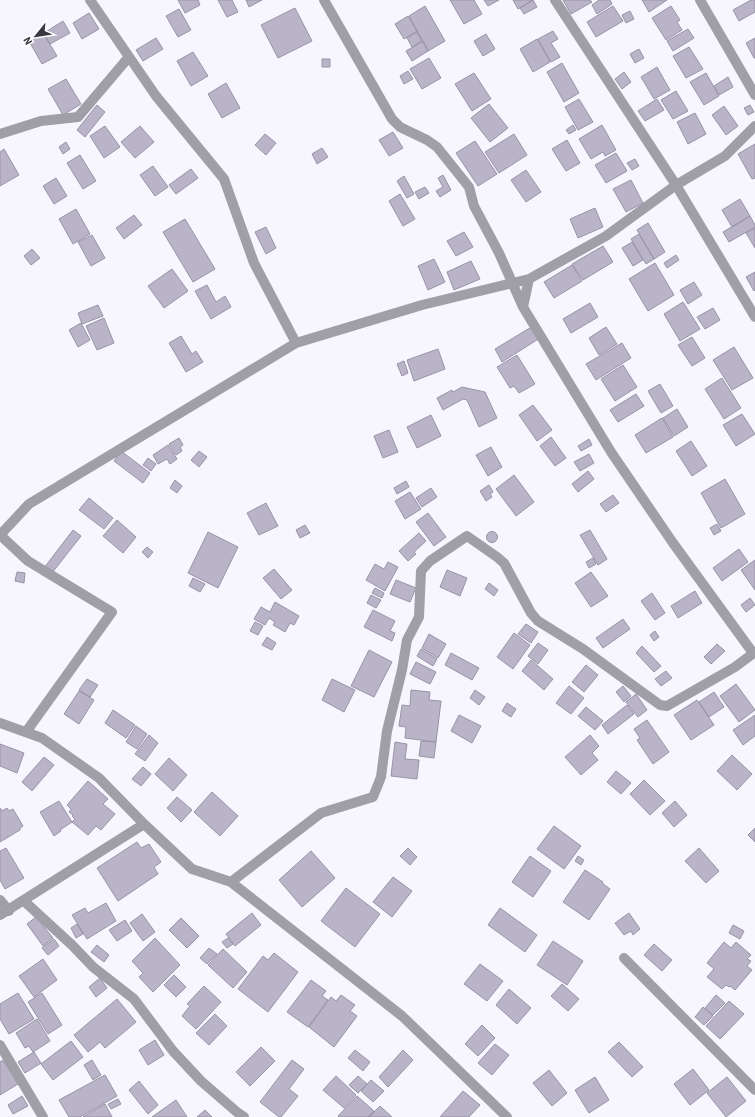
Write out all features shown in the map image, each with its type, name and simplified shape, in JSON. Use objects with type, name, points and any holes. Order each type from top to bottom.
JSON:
[{"type":"street","points":[[90,0],[128,58],[156,96],[224,179],[254,263],[296,343]]},
{"type":"street","points":[[230,882],[321,813],[372,797],[381,777],[387,731],[402,670],[407,640],[419,617],[421,571],[430,560],[467,536],[504,563],[531,613],[538,621],[583,649],[660,705],[667,706],[735,667],[754,653],[673,543],[611,452],[523,307],[499,254],[474,206],[469,187],[437,147],[427,140],[400,127],[392,119],[324,0]]},
{"type":"street","points":[[555,0],[676,185],[755,317]]},
{"type":"street","points":[[700,0],[755,95]]},
{"type":"street","points":[[0,134],[42,121],[78,117],[128,58]]},
{"type":"street","points":[[26,732],[112,612],[28,561],[0,535],[29,504],[296,343],[422,305],[529,279],[606,236],[676,185],[725,156],[755,126]]},
{"type":"street","points":[[523,307],[529,279]]},
{"type":"street","points":[[0,723],[42,738],[99,778],[144,824],[192,869],[230,882],[402,1016],[507,1117]]},
{"type":"street","points":[[0,900],[4,913],[144,824]]},
{"type":"street","points":[[24,901],[72,945],[93,967],[134,999],[173,1051],[201,1081],[238,1114],[244,1117]]},
{"type":"street","points":[[624,958],[755,1090]]},
{"type":"street","points":[[0,1045],[43,1117]]},
{"type":"building","points":[[178,0],[198,0],[200,5],[185,13]]},
{"type":"building","points":[[218,0],[232,0],[238,12],[227,17]]},
{"type":"building","points":[[246,0],[262,0],[249,7]]},
{"type":"building","points":[[450,0],[474,0],[482,14],[464,24]]},
{"type":"building","points":[[484,0],[499,0],[488,6]]},
{"type":"building","points":[[513,0],[533,0],[518,9]]},
{"type":"building","points":[[533,0],[537,7],[524,14],[520,8]]},
{"type":"building","points":[[563,0],[590,0],[592,2],[571,14]]},
{"type":"building","points":[[599,0],[610,0],[612,4],[597,14],[592,5]]},
{"type":"building","points":[[642,0],[667,0],[649,12]]},
{"type":"building","points":[[751,0],[755,0],[755,12],[739,21],[733,10]]},
{"type":"building","points":[[425,6],[445,41],[428,51],[409,16]]},
{"type":"building","points":[[613,6],[623,21],[596,37],[587,22]]},
{"type":"building","points":[[671,6],[680,20],[677,22],[682,30],[666,40],[652,18]]},
{"type":"building","points":[[295,8],[312,41],[278,58],[261,25]]},
{"type":"building","points":[[179,9],[191,30],[178,37],[166,16]]},
{"type":"building","points":[[630,11],[634,19],[626,23],[622,15]]},
{"type":"building","points":[[89,13],[99,29],[82,39],[73,23]]},
{"type":"building","points":[[408,16],[417,31],[404,39],[395,24]]},
{"type":"building","points":[[63,21],[70,33],[50,44],[44,33]]},
{"type":"building","points":[[688,29],[694,38],[673,51],[667,41]]},
{"type":"building","points":[[553,31],[558,39],[551,43],[560,57],[551,62],[538,39]]},
{"type":"building","points":[[417,32],[422,41],[412,47],[407,38]]},
{"type":"building","points":[[43,33],[57,56],[42,64],[29,41]]},
{"type":"building","points":[[486,34],[495,49],[483,56],[474,41]]},
{"type":"building","points":[[156,38],[163,49],[143,61],[136,50]]},
{"type":"building","points":[[755,38],[755,58],[754,58],[746,43]]},
{"type":"building","points":[[537,39],[550,62],[533,72],[520,49]]},
{"type":"building","points":[[423,41],[428,51],[412,61],[406,51]]},
{"type":"building","points":[[689,47],[703,69],[686,78],[673,56]]},
{"type":"building","points":[[639,49],[644,58],[635,63],[630,54]]},
{"type":"building","points":[[193,52],[208,76],[191,86],[177,61]]},
{"type":"building","points":[[429,58],[441,78],[422,89],[410,69]]},
{"type":"building","points":[[322,59],[330,59],[330,67],[322,67]]},
{"type":"building","points":[[562,63],[579,93],[564,102],[547,72]]},
{"type":"building","points":[[657,67],[670,90],[654,99],[641,77]]},
{"type":"building","points":[[408,71],[413,79],[404,84],[400,76]]},
{"type":"building","points":[[624,72],[631,82],[622,89],[615,79]]},
{"type":"building","points":[[474,73],[491,99],[472,111],[455,84]]},
{"type":"building","points":[[706,73],[719,96],[704,105],[690,82]]},
{"type":"building","points":[[728,77],[733,87],[719,95],[714,86]]},
{"type":"building","points":[[66,79],[81,104],[63,115],[48,89]]},
{"type":"building","points":[[226,83],[240,108],[222,118],[208,94]]},
{"type":"building","points":[[676,91],[688,111],[673,119],[661,100]]},
{"type":"building","points":[[579,99],[593,122],[578,130],[565,107]]},
{"type":"building","points":[[657,99],[664,110],[645,121],[638,111]]},
{"type":"building","points":[[489,104],[508,128],[490,142],[471,118]]},
{"type":"building","points":[[97,105],[105,112],[85,137],[77,130]]},
{"type":"building","points":[[750,105],[754,112],[748,115],[744,108]]},
{"type":"building","points":[[724,106],[738,126],[726,135],[712,115]]},
{"type":"building","points":[[695,113],[706,134],[688,144],[677,122]]},
{"type":"building","points":[[573,125],[576,130],[569,134],[566,130]]},
{"type":"building","points":[[602,125],[616,150],[605,156],[603,152],[591,159],[579,139]]},
{"type":"building","points":[[105,126],[120,147],[104,158],[90,136]]},
{"type":"building","points":[[140,126],[154,142],[135,158],[121,142]]},
{"type":"building","points":[[393,132],[403,148],[389,156],[379,140]]},
{"type":"building","points":[[265,134],[276,143],[266,155],[255,145]]},
{"type":"building","points":[[514,134],[527,155],[499,173],[485,152]]},
{"type":"building","points":[[567,140],[580,163],[566,171],[552,149]]},
{"type":"building","points":[[475,141],[497,174],[478,186],[456,153]]},
{"type":"building","points":[[66,142],[70,149],[63,154],[59,147]]},
{"type":"building","points":[[755,144],[755,178],[752,179],[738,154]]},
{"type":"building","points":[[322,148],[328,157],[317,164],[312,154]]},
{"type":"building","points":[[4,149],[19,175],[0,186],[0,152]]},
{"type":"building","points":[[616,153],[627,171],[606,183],[595,165]]},
{"type":"building","points":[[80,155],[96,181],[83,189],[67,163]]},
{"type":"building","points":[[635,159],[639,166],[632,170],[627,163]]},
{"type":"building","points":[[153,166],[168,187],[155,196],[140,175]]},
{"type":"building","points":[[191,169],[198,178],[176,194],[169,185]]},
{"type":"building","points":[[526,170],[541,192],[526,202],[511,180]]},
{"type":"building","points":[[443,175],[451,190],[440,197],[436,191],[443,187],[438,178]]},
{"type":"building","points":[[404,176],[414,194],[407,198],[397,181]]},
{"type":"building","points":[[56,178],[67,196],[54,204],[43,186]]},
{"type":"building","points":[[631,180],[643,203],[626,212],[613,189]]},
{"type":"building","points":[[425,187],[429,193],[419,199],[415,192]]},
{"type":"building","points":[[400,194],[415,219],[403,226],[389,201]]},
{"type":"building","points":[[740,199],[750,216],[732,227],[722,210]]},
{"type":"building","points":[[595,208],[603,227],[578,238],[570,219]]},
{"type":"building","points":[[76,209],[90,234],[73,244],[59,219]]},
{"type":"building","points":[[134,215],[142,225],[124,239],[116,228]]},
{"type":"building","points":[[750,216],[755,227],[729,242],[723,232]]},
{"type":"building","points":[[185,219],[215,269],[193,282],[163,232]]},
{"type":"building","points":[[648,223],[665,252],[654,259],[637,230]]},
{"type":"building","points":[[266,227],[276,248],[266,254],[255,232]]},
{"type":"building","points":[[755,228],[755,248],[746,233]]},
{"type":"building","points":[[464,232],[473,247],[456,256],[447,241]]},
{"type":"building","points":[[639,234],[654,259],[646,264],[631,239]]},
{"type":"building","points":[[92,235],[105,258],[91,266],[78,242]]},
{"type":"building","points":[[632,242],[643,260],[633,266],[622,248]]},
{"type":"building","points":[[603,246],[613,262],[583,280],[572,264]]},
{"type":"building","points":[[32,249],[40,258],[31,265],[24,256]]},
{"type":"building","points":[[676,255],[679,260],[667,268],[664,263]]},
{"type":"building","points":[[434,259],[445,282],[428,290],[418,266]]},
{"type":"building","points":[[471,261],[480,279],[454,290],[447,272]]},
{"type":"building","points":[[655,263],[674,295],[648,311],[629,279]]},
{"type":"building","points":[[572,265],[582,281],[554,298],[544,282]]},
{"type":"building","points":[[172,269],[188,291],[164,308],[148,286]]},
{"type":"building","points":[[755,272],[755,290],[754,291],[746,277]]},
{"type":"building","points":[[694,282],[702,295],[688,304],[680,290]]},
{"type":"building","points":[[207,285],[216,302],[225,296],[231,307],[211,319],[195,291]]},
{"type":"building","points":[[683,302],[700,329],[680,341],[664,314]]},
{"type":"building","points":[[590,303],[598,317],[571,333],[563,319]]},
{"type":"building","points":[[98,305],[103,316],[82,324],[78,313]]},
{"type":"building","points":[[713,308],[720,320],[705,329],[697,317]]},
{"type":"building","points":[[104,318],[114,343],[97,350],[86,326]]},
{"type":"building","points":[[81,323],[90,340],[78,347],[69,330]]},
{"type":"building","points":[[533,326],[540,338],[502,362],[495,349]]},
{"type":"building","points":[[606,327],[617,344],[599,355],[589,338]]},
{"type":"building","points":[[181,336],[192,354],[196,351],[203,362],[186,372],[169,343]]},
{"type":"building","points":[[692,337],[705,358],[692,366],[678,345]]},
{"type":"building","points":[[622,343],[631,358],[596,380],[586,364]]},
{"type":"building","points":[[734,347],[753,378],[732,390],[713,360]]},
{"type":"building","points":[[438,349],[445,369],[414,381],[407,360]]},
{"type":"building","points":[[517,355],[535,384],[519,393],[514,386],[510,388],[497,367]]},
{"type":"building","points":[[404,361],[408,373],[402,376],[397,364]]},
{"type":"building","points":[[623,365],[637,387],[615,401],[601,379]]},
{"type":"building","points":[[722,378],[741,408],[724,419],[705,389]]},
{"type":"building","points":[[660,384],[673,406],[661,413],[648,391]]},
{"type":"building","points":[[462,387],[485,392],[497,418],[479,427],[467,400],[463,399],[443,410],[437,398],[452,390],[453,392]]},
{"type":"building","points":[[636,394],[644,406],[618,422],[610,410]]},
{"type":"building","points":[[533,405],[552,430],[537,441],[519,415]]},
{"type":"building","points":[[677,409],[688,427],[674,436],[663,418]]},
{"type":"building","points":[[742,414],[755,434],[736,446],[723,425]]},
{"type":"building","points":[[431,415],[441,436],[417,448],[407,427]]},
{"type":"building","points":[[662,418],[673,437],[646,453],[635,435]]},
{"type":"building","points":[[389,430],[398,452],[383,458],[374,436]]},
{"type":"building","points":[[551,437],[566,458],[555,466],[540,446]]},
{"type":"building","points":[[179,438],[183,445],[180,447],[182,451],[176,455],[169,444]]},
{"type":"building","points":[[589,439],[592,445],[581,451],[578,446]]},
{"type":"building","points":[[691,441],[707,466],[692,476],[676,451]]},
{"type":"building","points":[[168,445],[177,459],[170,464],[167,459],[158,464],[153,455]]},
{"type":"building","points":[[491,447],[502,467],[488,476],[476,455]]},
{"type":"building","points":[[121,451],[150,473],[143,483],[114,461]]},
{"type":"building","points":[[199,451],[207,457],[199,467],[191,460]]},
{"type":"building","points":[[589,454],[594,463],[580,471],[574,462]]},
{"type":"building","points":[[148,458],[156,464],[151,471],[143,465]]},
{"type":"building","points":[[588,471],[594,479],[578,492],[572,484]]},
{"type":"building","points":[[514,475],[534,502],[516,516],[496,489]]},
{"type":"building","points":[[725,479],[745,514],[721,528],[701,493]]},
{"type":"building","points":[[175,480],[182,486],[177,493],[170,488]]},
{"type":"building","points":[[406,481],[409,487],[397,494],[394,488]]},
{"type":"building","points":[[489,485],[493,492],[490,494],[492,497],[486,501],[480,491]]},
{"type":"building","points":[[431,488],[437,497],[422,507],[416,498]]},
{"type":"building","points":[[410,492],[421,509],[405,519],[395,501]]},
{"type":"building","points":[[613,495],[619,503],[606,512],[600,504]]},
{"type":"building","points":[[89,498],[113,518],[104,529],[79,510]]},
{"type":"building","points":[[266,503],[278,526],[259,535],[247,513]]},
{"type":"building","points":[[428,513],[446,537],[434,546],[416,522]]},
{"type":"building","points":[[117,520],[136,537],[123,553],[103,536]]},
{"type":"building","points":[[717,524],[721,531],[714,535],[710,528]]},
{"type":"building","points":[[305,525],[310,533],[300,538],[296,530]]},
{"type":"building","points":[[73,530],[81,536],[52,573],[44,568]]},
{"type":"building","points":[[590,530],[607,559],[598,565],[580,535]]},
{"type":"building","points":[[208,532],[238,547],[218,588],[188,573]]},
{"type":"building","points":[[490,532],[494,532],[496,533],[496,541],[490,542],[487,539],[487,535]]},
{"type":"building","points":[[419,533],[426,541],[414,552],[416,554],[408,561],[399,551]]},
{"type":"building","points":[[147,547],[153,552],[148,558],[142,552]]},
{"type":"building","points":[[739,549],[748,562],[722,581],[713,568]]},
{"type":"building","points":[[593,558],[596,564],[589,568],[586,562]]},
{"type":"building","points":[[755,560],[755,590],[741,570]]},
{"type":"building","points":[[388,562],[398,567],[385,591],[366,580],[375,564],[384,569]]},
{"type":"building","points":[[274,569],[292,590],[281,599],[263,578]]},
{"type":"building","points":[[447,570],[467,578],[460,596],[440,587]]},
{"type":"building","points":[[17,572],[25,573],[24,583],[15,581]]},
{"type":"building","points":[[591,572],[608,596],[591,607],[575,583]]},
{"type":"building","points":[[193,578],[205,584],[200,592],[189,586]]},
{"type":"building","points":[[396,580],[416,588],[410,602],[390,594]]},
{"type":"building","points":[[489,583],[498,590],[494,596],[485,589]]},
{"type":"building","points":[[375,588],[384,593],[382,598],[372,593]]},
{"type":"building","points":[[695,591],[702,603],[678,618],[671,606]]},
{"type":"building","points":[[652,593],[665,613],[655,620],[641,601]]},
{"type":"building","points":[[371,595],[381,600],[376,608],[367,603]]},
{"type":"building","points":[[750,598],[755,605],[746,612],[741,605]]},
{"type":"building","points":[[275,602],[299,616],[294,625],[290,623],[285,632],[273,625],[275,622],[269,618],[265,625],[254,619],[261,607],[270,612]]},
{"type":"building","points":[[373,610],[395,621],[390,631],[395,633],[392,641],[364,627]]},
{"type":"building","points":[[623,619],[630,629],[603,648],[596,638]]},
{"type":"building","points":[[255,622],[263,626],[258,635],[250,631]]},
{"type":"building","points":[[526,624],[538,632],[531,643],[518,634]]},
{"type":"building","points":[[655,631],[659,637],[654,641],[650,635]]},
{"type":"building","points":[[514,633],[530,645],[513,669],[497,657]]},
{"type":"building","points":[[429,634],[446,644],[438,658],[422,648]]},
{"type":"building","points":[[267,637],[276,643],[272,650],[262,645]]},
{"type":"building","points":[[538,643],[548,650],[538,664],[528,656]]},
{"type":"building","points":[[717,644],[725,651],[711,664],[704,657]]},
{"type":"building","points":[[642,646],[661,666],[654,672],[636,653]]},
{"type":"building","points":[[421,649],[437,659],[433,666],[417,656]]},
{"type":"building","points":[[369,650],[392,662],[374,697],[351,686]]},
{"type":"building","points":[[451,653],[479,668],[472,680],[445,665]]},
{"type":"building","points":[[531,660],[553,679],[544,690],[522,671]]},
{"type":"building","points":[[416,662],[436,672],[430,684],[410,674]]},
{"type":"building","points":[[586,665],[598,675],[584,692],[572,682]]},
{"type":"building","points":[[666,671],[672,678],[661,686],[655,679]]},
{"type":"building","points":[[87,679],[98,685],[90,697],[79,690]]},
{"type":"building","points":[[332,679],[355,690],[344,712],[322,700]]},
{"type":"building","points":[[736,684],[755,710],[739,722],[720,696]]},
{"type":"building","points":[[569,686],[584,698],[571,714],[556,703]]},
{"type":"building","points":[[623,686],[631,696],[624,702],[616,692]]},
{"type":"building","points":[[411,690],[430,692],[429,700],[441,701],[436,742],[405,738],[406,727],[399,726],[402,705],[410,706]]},
{"type":"building","points":[[475,690],[485,697],[479,705],[470,698]]},
{"type":"building","points":[[79,691],[94,700],[79,724],[64,714]]},
{"type":"building","points":[[714,692],[724,707],[709,717],[699,702]]},
{"type":"building","points":[[636,694],[647,710],[638,717],[626,702]]},
{"type":"building","points":[[697,700],[714,725],[691,740],[674,715]]},
{"type":"building","points":[[507,703],[516,709],[511,717],[502,711]]},
{"type":"building","points":[[627,705],[634,714],[608,734],[602,725]]},
{"type":"building","points":[[586,707],[603,721],[595,730],[578,716]]},
{"type":"building","points":[[113,710],[135,725],[126,738],[105,723]]},
{"type":"building","points":[[459,715],[481,726],[472,743],[451,731]]},
{"type":"building","points":[[755,715],[755,736],[743,745],[733,730]]},
{"type":"building","points":[[647,720],[669,752],[653,764],[637,740],[640,738],[634,729]]},
{"type":"building","points":[[136,726],[147,734],[137,749],[126,742]]},
{"type":"building","points":[[149,735],[158,743],[145,761],[135,754]]},
{"type":"building","points":[[590,735],[599,746],[592,753],[598,760],[581,775],[565,757]]},
{"type":"building","points":[[421,741],[436,742],[434,758],[419,756]]},
{"type":"building","points":[[395,742],[407,744],[405,759],[419,760],[417,779],[391,776]]},
{"type":"building","points":[[0,744],[24,753],[17,773],[0,766]]},
{"type":"building","points":[[732,755],[752,774],[737,790],[717,771]]},
{"type":"building","points":[[44,757],[54,765],[32,791],[22,782]]},
{"type":"building","points":[[169,758],[187,775],[173,791],[155,774]]},
{"type":"building","points":[[143,767],[151,774],[141,786],[132,779]]},
{"type":"building","points":[[616,771],[631,783],[621,794],[607,782]]},
{"type":"building","points":[[644,780],[665,801],[650,815],[630,794]]},
{"type":"building","points":[[88,781],[108,799],[103,804],[115,814],[101,830],[96,826],[88,835],[72,822],[75,819],[69,812],[71,809],[67,805]]},
{"type":"building","points":[[212,792],[238,816],[220,836],[194,812]]},
{"type":"building","points":[[177,797],[192,810],[181,822],[167,808]]},
{"type":"building","points":[[59,801],[72,822],[54,836],[40,812]]},
{"type":"building","points":[[675,801],[687,815],[674,827],[662,813]]},
{"type":"building","points":[[0,808],[2,811],[7,808],[9,811],[13,809],[23,826],[20,830],[0,842]]},
{"type":"building","points":[[554,826],[581,846],[564,869],[537,849]]},
{"type":"building","points":[[755,828],[755,842],[748,835]]},
{"type":"building","points":[[137,842],[141,848],[149,844],[161,862],[154,867],[158,874],[118,901],[97,868]]},
{"type":"building","points":[[6,848],[24,878],[5,889],[0,880],[0,851]]},
{"type":"building","points":[[408,848],[417,857],[410,865],[400,856]]},
{"type":"building","points":[[699,848],[719,871],[706,883],[685,861]]},
{"type":"building","points":[[311,851],[335,878],[302,907],[279,880]]},
{"type":"building","points":[[530,856],[551,871],[533,897],[512,882]]},
{"type":"building","points":[[578,856],[584,860],[581,865],[575,861]]},
{"type":"building","points":[[585,870],[603,882],[602,883],[610,889],[589,920],[563,902]]},
{"type":"building","points":[[393,877],[412,891],[392,917],[373,902]]},
{"type":"building","points":[[346,888],[380,914],[355,947],[321,921]]},
{"type":"building","points":[[106,903],[116,921],[87,939],[72,915],[85,908],[88,913]]},
{"type":"building","points":[[500,908],[537,935],[525,952],[488,925]]},
{"type":"building","points":[[252,913],[261,925],[235,946],[226,934]]},
{"type":"building","points":[[629,913],[640,929],[633,935],[631,931],[624,935],[615,923]]},
{"type":"building","points":[[142,914],[155,932],[143,941],[130,923]]},
{"type":"building","points":[[36,917],[53,938],[43,946],[27,924]]},
{"type":"building","points":[[181,918],[199,936],[187,948],[169,930]]},
{"type":"building","points":[[125,920],[132,931],[117,941],[109,930]]},
{"type":"building","points":[[77,924],[83,934],[76,938],[71,928]]},
{"type":"building","points":[[733,925],[744,931],[740,939],[729,933]]},
{"type":"building","points":[[155,938],[180,965],[153,992],[139,977],[143,973],[132,961]]},
{"type":"building","points":[[228,938],[233,944],[227,948],[222,942]]},
{"type":"building","points":[[54,939],[59,946],[48,955],[42,948]]},
{"type":"building","points":[[553,941],[583,961],[567,985],[537,965]]},
{"type":"building","points":[[724,942],[731,948],[736,942],[751,955],[747,959],[751,961],[747,966],[752,970],[735,990],[726,985],[722,989],[707,977],[714,969],[707,963]]},
{"type":"building","points":[[654,944],[672,960],[662,971],[644,955]]},
{"type":"building","points":[[97,945],[109,955],[104,962],[91,952]]},
{"type":"building","points":[[209,948],[217,954],[207,964],[200,958]]},
{"type":"building","points":[[223,949],[247,972],[233,988],[208,965]]},
{"type":"building","points":[[274,953],[298,972],[268,1012],[238,989],[263,956],[268,960]]},
{"type":"building","points":[[43,959],[57,980],[34,997],[19,976]]},
{"type":"building","points":[[480,964],[503,981],[487,1001],[464,984]]},
{"type":"building","points":[[174,975],[186,987],[176,997],[164,985]]},
{"type":"building","points":[[100,978],[107,988],[96,997],[89,987]]},
{"type":"building","points":[[311,980],[326,991],[322,996],[328,1000],[308,1027],[287,1012]]},
{"type":"building","points":[[562,984],[579,999],[568,1011],[551,996]]},
{"type":"building","points":[[204,986],[221,1002],[196,1029],[182,1016],[190,1006],[187,1004]]},
{"type":"building","points":[[509,989],[531,1008],[517,1024],[496,1005]]},
{"type":"building","points":[[18,993],[34,1019],[9,1034],[0,1019],[0,1004]]},
{"type":"building","points":[[42,993],[62,1025],[48,1034],[28,1002]]},
{"type":"building","points":[[341,995],[355,1005],[350,1011],[357,1016],[334,1047],[309,1027],[331,997],[336,1001]]},
{"type":"building","points":[[716,995],[725,1003],[713,1015],[705,1008]]},
{"type":"building","points":[[117,999],[136,1022],[105,1048],[100,1042],[88,1052],[74,1035]]},
{"type":"building","points":[[729,1001],[744,1014],[720,1039],[706,1026]]},
{"type":"building","points":[[703,1007],[713,1016],[704,1025],[695,1017]]},
{"type":"building","points":[[215,1014],[227,1026],[209,1045],[196,1033]]},
{"type":"building","points":[[37,1019],[50,1041],[33,1052],[29,1046],[25,1048],[16,1033]]},
{"type":"building","points":[[482,1025],[495,1038],[478,1056],[465,1044]]},
{"type":"building","points":[[155,1040],[164,1055],[148,1065],[139,1050]]},
{"type":"building","points":[[71,1041],[83,1057],[53,1080],[41,1064]]},
{"type":"building","points":[[619,1042],[643,1067],[632,1077],[608,1052]]},
{"type":"building","points":[[495,1044],[509,1055],[492,1075],[478,1063]]},
{"type":"building","points":[[261,1047],[275,1061],[250,1086],[236,1072]]},
{"type":"building","points":[[355,1050],[370,1062],[363,1071],[348,1058]]},
{"type":"building","points":[[403,1050],[413,1060],[388,1087],[379,1077]]},
{"type":"building","points":[[34,1052],[41,1063],[25,1073],[18,1062]]},
{"type":"building","points":[[3,1060],[18,1084],[0,1095],[0,1062]]},
{"type":"building","points":[[92,1060],[101,1075],[93,1080],[84,1065]]},
{"type":"building","points":[[292,1060],[304,1069],[289,1089],[298,1096],[281,1117],[279,1117],[260,1102]]},
{"type":"building","points":[[693,1069],[709,1090],[690,1105],[674,1084]]},
{"type":"building","points":[[549,1070],[567,1093],[552,1106],[533,1083]]},
{"type":"building","points":[[105,1075],[117,1096],[80,1117],[69,1117],[59,1100]]},
{"type":"building","points":[[336,1076],[356,1095],[344,1108],[323,1090]]},
{"type":"building","points":[[358,1076],[367,1084],[358,1093],[349,1085]]},
{"type":"building","points":[[595,1077],[609,1100],[589,1113],[575,1090]]},
{"type":"building","points":[[727,1077],[746,1101],[726,1117],[707,1093]]},
{"type":"building","points":[[371,1080],[384,1091],[373,1102],[361,1091]]},
{"type":"building","points":[[139,1081],[158,1105],[148,1114],[129,1090]]},
{"type":"building","points":[[463,1091],[480,1105],[469,1117],[440,1117]]},
{"type":"building","points":[[22,1096],[28,1106],[13,1114],[8,1105]]},
{"type":"building","points":[[357,1096],[374,1111],[368,1117],[339,1117],[338,1116]]},
{"type":"building","points":[[118,1099],[121,1104],[111,1109],[108,1104]]},
{"type":"building","points":[[176,1100],[187,1117],[152,1117]]},
{"type":"building","points":[[105,1104],[112,1117],[83,1117]]},
{"type":"building","points":[[380,1106],[392,1117],[369,1117]]},
{"type":"building","points":[[205,1110],[212,1117],[197,1117]]}]
